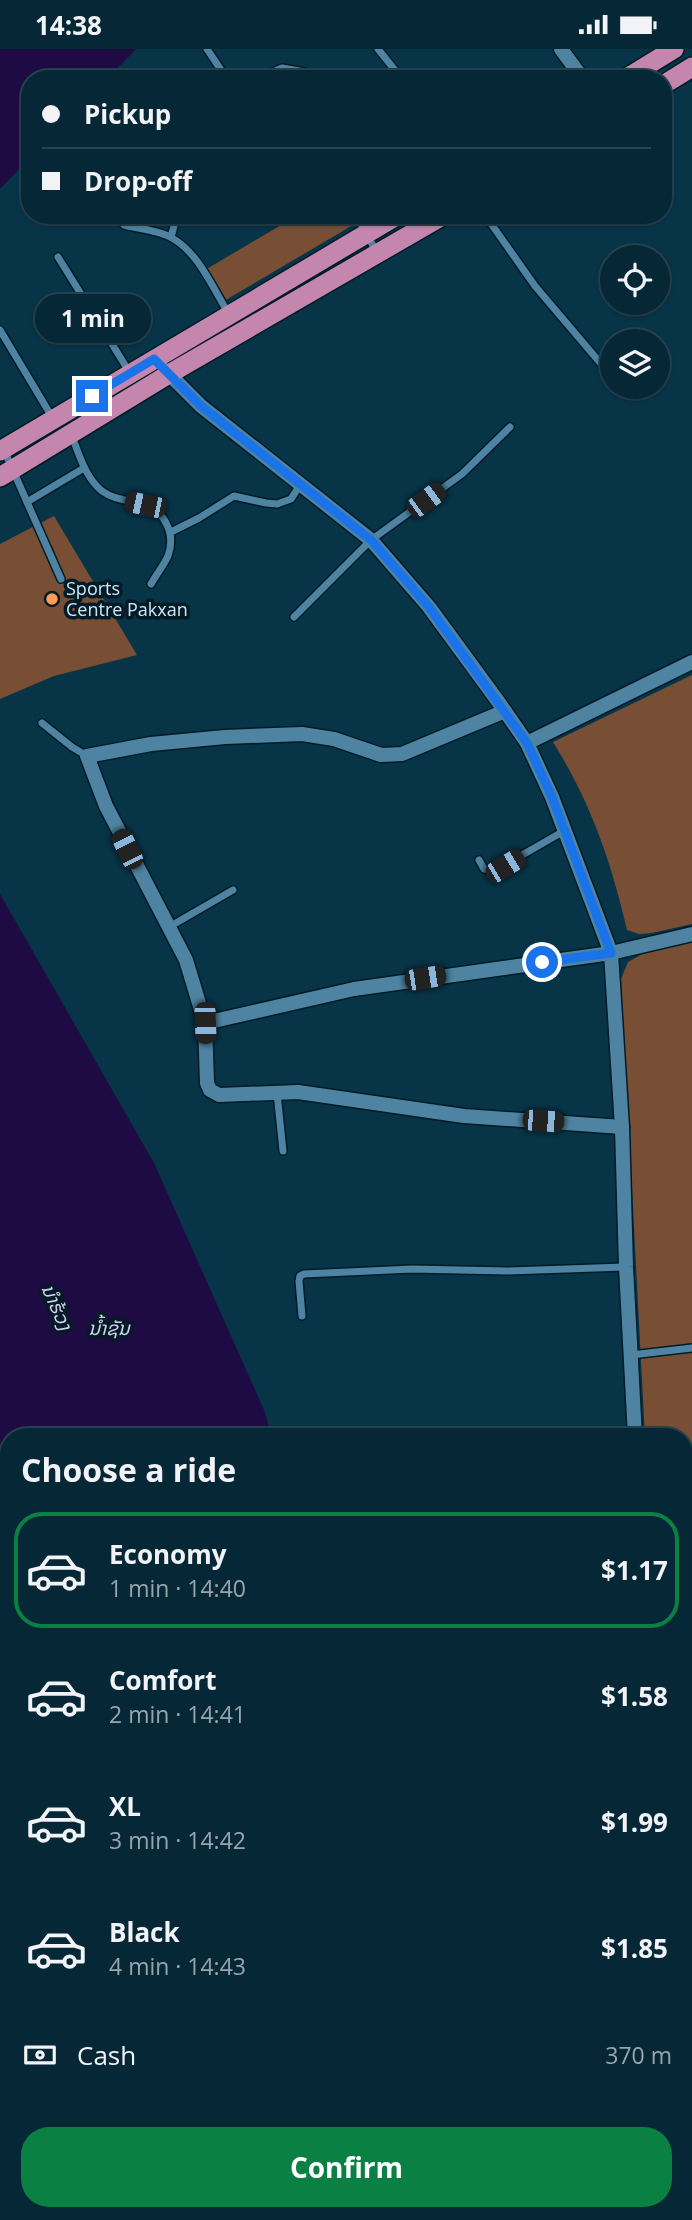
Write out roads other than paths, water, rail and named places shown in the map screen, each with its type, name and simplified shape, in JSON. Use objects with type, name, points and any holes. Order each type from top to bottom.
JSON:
[{"type":"highway","points":[[640,70],[674,49]]},
{"type":"highway","points":[[672,79],[692,67]]},
{"type":"highway","points":[[2,450],[383,224]]},
{"type":"highway","points":[[6,473],[169,374],[428,224]]},
{"type":"street","points":[[561,49],[576,70]]},
{"type":"street","points":[[154,359],[201,406],[371,540],[429,607],[527,743],[565,831],[611,953],[622,1127],[635,1428]]},
{"type":"street","points":[[527,743],[692,662]]},
{"type":"street","points":[[505,711],[401,754],[382,755],[334,740],[302,734],[151,744],[88,756],[106,806],[186,960],[205,1023],[207,1083],[210,1090],[219,1095],[298,1092],[464,1116],[622,1127]]},
{"type":"street","points":[[205,1023],[354,989],[611,953],[692,935]]},
{"type":"lane","points":[[207,49],[221,70]]},
{"type":"lane","points":[[378,49],[395,70]]},
{"type":"lane","points":[[123,224],[171,237],[194,258],[229,315]]},
{"type":"lane","points":[[171,237],[175,224]]},
{"type":"lane","points":[[361,224],[377,253]]},
{"type":"lane","points":[[491,224],[535,286],[600,363]]},
{"type":"lane","points":[[58,257],[130,373]]},
{"type":"lane","points":[[0,330],[53,419]]},
{"type":"lane","points":[[294,617],[371,540],[462,474],[510,427]]},
{"type":"lane","points":[[71,434],[84,468],[100,490],[115,498],[145,505],[167,522],[170,532],[169,555],[151,584]]},
{"type":"lane","points":[[2,450],[6,473],[27,502],[61,579]]},
{"type":"lane","points":[[27,502],[84,468]]},
{"type":"lane","points":[[170,532],[200,518],[234,496],[276,504],[291,499],[300,485]]},
{"type":"lane","points":[[42,723],[88,756]]},
{"type":"lane","points":[[479,860],[484,869],[496,870],[565,831]]},
{"type":"lane","points":[[169,927],[233,890]]},
{"type":"lane","points":[[277,1093],[283,1151]]},
{"type":"lane","points":[[302,1316],[299,1281],[304,1274],[412,1269],[507,1271],[626,1267]]},
{"type":"lane","points":[[631,1355],[692,1348]]},
{"type":"water","points":[[0,49],[136,49],[116,70],[21,70],[21,167],[0,189]]},
{"type":"water","name":"ນ້ຳຊັນ","points":[[0,894],[154,1163],[264,1410],[269,1428],[0,1428]]},
{"type":"place","name":"Sports Centre Pakxan","points":[[52,599]]},
{"type":"water label","name":"ນຳ້ຮວງ","points":[[57,1307]]}]
